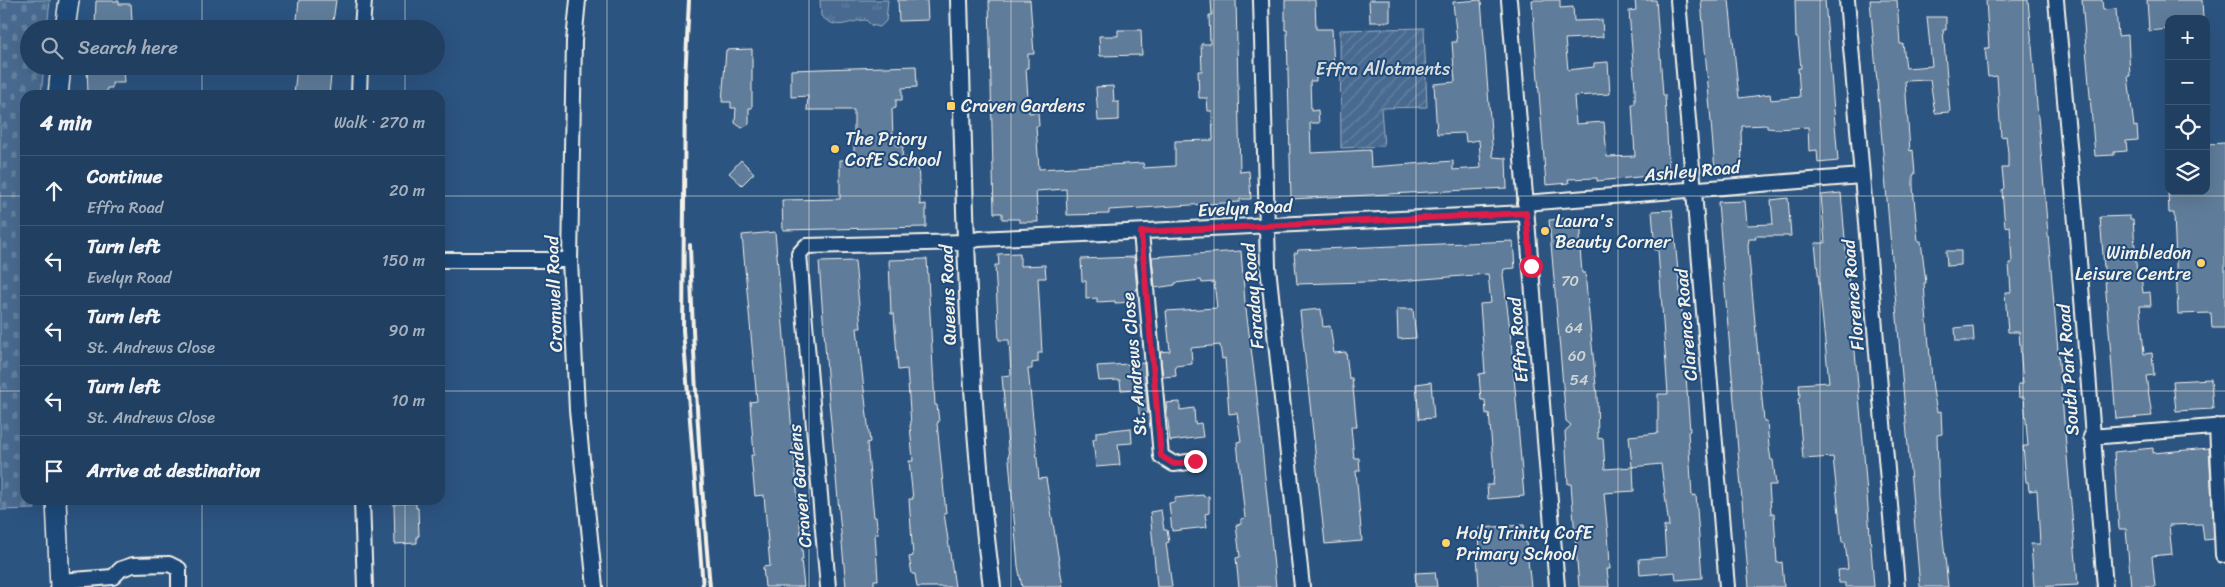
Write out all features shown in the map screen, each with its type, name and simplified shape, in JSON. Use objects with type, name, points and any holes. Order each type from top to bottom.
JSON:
[{"type":"main road","points":[[66,20],[69,0]]},
{"type":"main road","points":[[59,90],[60,75]]},
{"type":"main road","points":[[56,505],[60,584]]},
{"type":"street","points":[[363,20],[364,0]]},
{"type":"street","name":"Cromwell Road","points":[[578,0],[574,41],[570,260],[577,410],[595,587]]},
{"type":"street","name":"Queens Road","points":[[959,0],[966,242],[975,426],[992,587]]},
{"type":"street","name":"Faraday Road","points":[[1261,0],[1268,267],[1302,587]]},
{"type":"street","name":"Effra Road","points":[[1509,0],[1558,587]]},
{"type":"street","name":"Clarence Road","points":[[1678,0],[1727,587]]},
{"type":"street","name":"Florence Road","points":[[1847,0],[1897,587]]},
{"type":"street","name":"South Park Road","points":[[2056,0],[2104,587]]},
{"type":"street","points":[[359,90],[360,75]]},
{"type":"street","name":"Ashley Road","points":[[1525,208],[1694,189],[1861,176]]},
{"type":"street","name":"Evelyn Road","points":[[966,242],[979,239],[1266,226],[1525,208]]},
{"type":"street","name":"St. Andrews Close","points":[[1141,232],[1161,456],[1174,464],[1195,461]]},
{"type":"street","name":"Craven Gardens","points":[[828,587],[799,254],[809,245],[966,242]]},
{"type":"street","points":[[445,260],[570,260]]},
{"type":"street","points":[[2091,437],[2221,426],[2223,555]]},
{"type":"street","points":[[362,505],[365,587]]},
{"type":"street","points":[[60,584],[113,577],[121,569],[133,565],[169,564],[179,570],[179,587]]},
{"type":"green space","points":[[0,0],[50,0],[48,20],[20,20],[20,75],[43,75],[42,90],[20,90],[20,505],[35,505],[35,509],[0,510]]},
{"type":"green space","points":[[820,0],[888,0],[886,21],[880,27],[871,25],[866,20],[838,25],[833,24],[821,16]]},
{"type":"green space","name":"Effra Allotments","points":[[1424,28],[1427,107],[1381,108],[1384,146],[1341,148],[1340,30]]},
{"type":"building","points":[[299,0],[336,0],[333,20],[297,20]]},
{"type":"building","points":[[898,0],[927,0],[928,20],[899,21]]},
{"type":"building","points":[[989,0],[1030,0],[1034,54],[1028,54],[1028,68],[1026,68],[1029,113],[1038,112],[1039,126],[1036,126],[1039,169],[1143,163],[1144,168],[1175,166],[1175,141],[1213,140],[1212,111],[1208,111],[1207,98],[1199,98],[1198,71],[1202,71],[1201,44],[1210,44],[1209,15],[1212,15],[1211,0],[1236,0],[1240,172],[1249,171],[1251,199],[1240,199],[1240,202],[1109,210],[1109,214],[1067,215],[1066,189],[1036,191],[1038,222],[1019,222],[1019,219],[1002,219],[1002,213],[994,213]]},
{"type":"building","points":[[1285,0],[1315,0],[1316,29],[1332,29],[1334,68],[1316,68],[1316,81],[1310,81],[1311,111],[1318,110],[1319,123],[1310,123],[1311,153],[1370,150],[1371,167],[1453,161],[1453,170],[1481,168],[1479,140],[1466,142],[1465,133],[1437,134],[1434,84],[1455,82],[1452,42],[1457,42],[1453,2],[1481,0],[1493,157],[1506,158],[1507,188],[1291,199]]},
{"type":"building","points":[[1369,0],[1390,0],[1390,22],[1370,22]]},
{"type":"building","points":[[1532,0],[1560,0],[1560,8],[1573,7],[1574,21],[1602,20],[1603,37],[1565,39],[1568,70],[1594,67],[1594,63],[1608,62],[1610,94],[1574,96],[1576,124],[1604,122],[1607,157],[1635,156],[1632,104],[1635,104],[1635,88],[1629,11],[1636,10],[1635,0],[1656,0],[1663,95],[1665,95],[1669,174],[1597,181],[1597,178],[1568,179],[1569,183],[1546,185]]},
{"type":"building","points":[[1701,0],[1729,0],[1739,98],[1770,94],[1771,100],[1800,97],[1798,68],[1801,68],[1798,38],[1796,38],[1795,0],[1825,0],[1838,161],[1818,163],[1817,150],[1809,151],[1808,127],[1777,129],[1767,128],[1767,125],[1742,126],[1742,169],[1715,171]]},
{"type":"building","points":[[1870,0],[1897,0],[1900,44],[1903,44],[1906,68],[1932,66],[1927,17],[1946,17],[1946,30],[1943,30],[1950,112],[1935,113],[1930,80],[1905,81],[1910,151],[1913,150],[1915,174],[1913,175],[1913,187],[1918,241],[1921,241],[1926,283],[1924,283],[1933,390],[1937,412],[1941,411],[1942,434],[1937,435],[1939,498],[1948,587],[1920,587]]},
{"type":"building","points":[[1986,0],[2028,0],[2078,585],[2034,587],[2031,544],[2040,544],[2037,490],[2029,491],[2028,482],[2026,482],[2023,446],[2028,446],[2024,397],[2019,397],[2018,384],[2023,384],[2019,332],[2008,332],[2005,292],[2011,292],[2009,263],[2012,263],[2010,226],[2005,227],[2002,168],[2008,168],[2008,153],[2006,136],[2001,137],[1997,76],[1988,77],[1985,48],[1989,48]]},
{"type":"building","points":[[2082,0],[2102,0],[2103,10],[2116,9],[2118,36],[2128,35],[2130,76],[2128,76],[2134,127],[2137,126],[2138,140],[2126,141],[2127,151],[2114,152],[2114,155],[2095,156]]},
{"type":"building","points":[[2147,0],[2202,0],[2203,15],[2165,15],[2165,29],[2149,31]]},
{"type":"building","points":[[96,1],[119,1],[119,4],[131,4],[132,20],[95,20]]},
{"type":"building","points":[[1118,30],[1141,30],[1142,55],[1100,56],[1099,36],[1118,36]]},
{"type":"building","points":[[752,49],[752,108],[749,108],[749,124],[742,128],[735,123],[736,108],[731,108],[731,102],[722,102],[726,50]]},
{"type":"building","points":[[916,66],[917,87],[902,88],[902,100],[896,100],[896,108],[892,109],[893,139],[897,138],[897,146],[903,146],[902,158],[918,159],[920,205],[926,204],[926,227],[783,230],[782,200],[840,199],[840,160],[854,160],[854,110],[807,110],[808,96],[791,97],[791,70]]},
{"type":"building","points":[[87,75],[124,75],[124,83],[112,83],[112,88],[107,88],[107,90],[88,90]]},
{"type":"building","points":[[296,75],[331,75],[330,90],[295,90]]},
{"type":"building","points":[[1113,86],[1114,102],[1119,102],[1119,120],[1098,121],[1096,87]]},
{"type":"building","name":"Wimbledon Leisure Centre","points":[[2225,143],[2225,328],[2212,328],[2211,313],[2178,314],[2174,213],[2169,213],[2168,195],[2210,195],[2210,144]]},
{"type":"building","points":[[741,160],[754,173],[742,185],[729,173]]},
{"type":"building","points":[[1841,193],[1874,587],[1845,587],[1845,583],[1839,583],[1838,570],[1848,569],[1845,542],[1842,542],[1833,457],[1803,459],[1798,399],[1800,397],[1799,384],[1829,382],[1815,243],[1825,243],[1821,195]]},
{"type":"building","points":[[1788,198],[1791,236],[1755,236],[1756,239],[1749,239],[1748,246],[1764,421],[1767,421],[1769,447],[1771,460],[1773,460],[1776,485],[1769,485],[1771,514],[1774,514],[1777,563],[1782,562],[1784,587],[1749,587],[1718,202],[1745,201],[1747,225],[1773,224],[1771,200]]},
{"type":"building","points":[[1672,210],[1687,362],[1685,363],[1692,496],[1696,495],[1702,578],[1676,580],[1675,572],[1640,575],[1639,559],[1666,557],[1664,526],[1669,526],[1661,464],[1632,467],[1629,436],[1658,433],[1658,394],[1668,394],[1658,250],[1655,250],[1652,211]]},
{"type":"building","points":[[2130,216],[2130,219],[2133,219],[2137,277],[2141,276],[2143,293],[2150,292],[2151,306],[2140,306],[2144,354],[2152,353],[2154,375],[2146,376],[2152,416],[2116,419],[2100,217]]},
{"type":"building","points":[[1571,218],[1571,221],[1581,220],[1581,236],[1579,236],[1582,273],[1585,273],[1597,396],[1598,439],[1603,438],[1605,469],[1633,467],[1634,491],[1604,493],[1609,546],[1610,569],[1607,569],[1609,587],[1579,587],[1571,484],[1568,484],[1565,432],[1571,425],[1566,421],[1549,220]]},
{"type":"building","points":[[775,232],[804,587],[765,587],[763,567],[770,566],[764,495],[755,496],[751,455],[754,455],[750,402],[757,401],[742,235]]},
{"type":"building","points":[[1513,241],[1515,268],[1504,269],[1503,275],[1510,329],[1524,496],[1488,499],[1487,485],[1493,485],[1494,471],[1489,413],[1486,414],[1485,400],[1481,400],[1479,374],[1485,373],[1480,304],[1491,303],[1488,274],[1398,281],[1297,284],[1294,253],[1297,253],[1298,250]]},
{"type":"building","points":[[1241,251],[1276,587],[1239,587],[1236,558],[1240,557],[1236,525],[1241,524],[1241,519],[1245,518],[1237,442],[1241,441],[1237,413],[1229,414],[1225,358],[1222,359],[1220,345],[1191,348],[1192,364],[1175,366],[1176,376],[1163,377],[1160,352],[1170,351],[1166,311],[1217,308],[1214,282],[1202,283],[1201,280],[1155,288],[1152,257]]},
{"type":"building","points":[[1946,251],[1961,251],[1961,265],[1947,266]]},
{"type":"building","points":[[1020,253],[1020,266],[1045,265],[1046,278],[1038,278],[1042,353],[1038,353],[1038,362],[1032,363],[1032,369],[1028,369],[1039,479],[1046,478],[1063,587],[1022,587],[1018,566],[1002,376],[1011,375],[1009,340],[999,340],[995,265],[999,265],[998,254]]},
{"type":"building","points":[[1134,257],[1137,290],[1135,290],[1135,302],[1097,302],[1097,298],[1086,299],[1086,281],[1082,281],[1081,259]]},
{"type":"building","points":[[927,259],[935,405],[937,405],[939,422],[937,423],[946,513],[944,513],[955,587],[917,587],[909,557],[913,556],[909,499],[913,499],[909,461],[913,461],[911,425],[907,369],[898,370],[894,314],[891,314],[889,260]]},
{"type":"building","points":[[855,261],[861,328],[857,328],[870,442],[867,443],[874,517],[876,517],[878,534],[875,534],[878,580],[874,580],[874,587],[846,587],[829,401],[819,262]]},
{"type":"building","points":[[1321,309],[1323,327],[1330,326],[1334,353],[1346,352],[1349,378],[1352,378],[1357,427],[1351,427],[1354,458],[1359,458],[1360,471],[1356,471],[1362,541],[1325,544],[1300,311]]},
{"type":"building","points":[[1397,309],[1413,309],[1416,338],[1398,339]]},
{"type":"building","points":[[1973,326],[1974,341],[1956,341],[1955,328]]},
{"type":"building","points":[[1144,363],[1148,413],[1139,414],[1137,389],[1121,390],[1120,380],[1099,381],[1097,366]]},
{"type":"building","points":[[2211,379],[2213,409],[2176,411],[2173,381]]},
{"type":"building","points":[[1431,382],[1434,418],[1419,419],[1416,384]]},
{"type":"building","points":[[1180,402],[1180,410],[1194,408],[1195,424],[1201,423],[1203,437],[1170,441],[1166,403]]},
{"type":"building","points":[[1131,428],[1132,443],[1118,444],[1120,465],[1096,467],[1093,439],[1096,439],[1096,432]]},
{"type":"building","points":[[2153,448],[2153,453],[2209,448],[2214,539],[2204,540],[2202,524],[2169,525],[2172,554],[2152,556],[2155,587],[2131,587],[2126,529],[2119,529],[2114,452]]},
{"type":"building","points":[[1203,495],[1204,497],[1209,496],[1209,513],[1205,514],[1207,527],[1172,531],[1169,503],[1175,502],[1175,498]]},
{"type":"building","points":[[394,505],[416,505],[416,508],[418,508],[419,536],[417,536],[417,543],[395,544]]},
{"type":"building","points":[[1161,510],[1164,530],[1167,530],[1169,542],[1166,543],[1172,587],[1157,587],[1150,512]]},
{"type":"building","points":[[1524,525],[1531,587],[1479,587],[1477,556],[1480,556],[1479,528]]},
{"type":"building","points":[[1435,572],[1437,587],[1416,587],[1415,573]]},
{"type":"railway","points":[[689,0],[685,80],[683,330],[703,587]]},
{"type":"railway","points":[[690,245],[697,416],[710,587]]},
{"type":"place","name":"Craven Gardens","points":[[951,106]]},
{"type":"place","name":"The Priory CofE School","points":[[835,149]]},
{"type":"place","name":"Laura's Beauty Corner","points":[[1545,231]]},
{"type":"place","name":"Wimbledon Leisure Centre","points":[[2201,263]]},
{"type":"place","name":"Holy Trinity CofE Primary School","points":[[1446,543]]},
{"type":"route","points":[[1195,461],[1174,464],[1161,456],[1141,232],[1526,213],[1531,266]]}]
